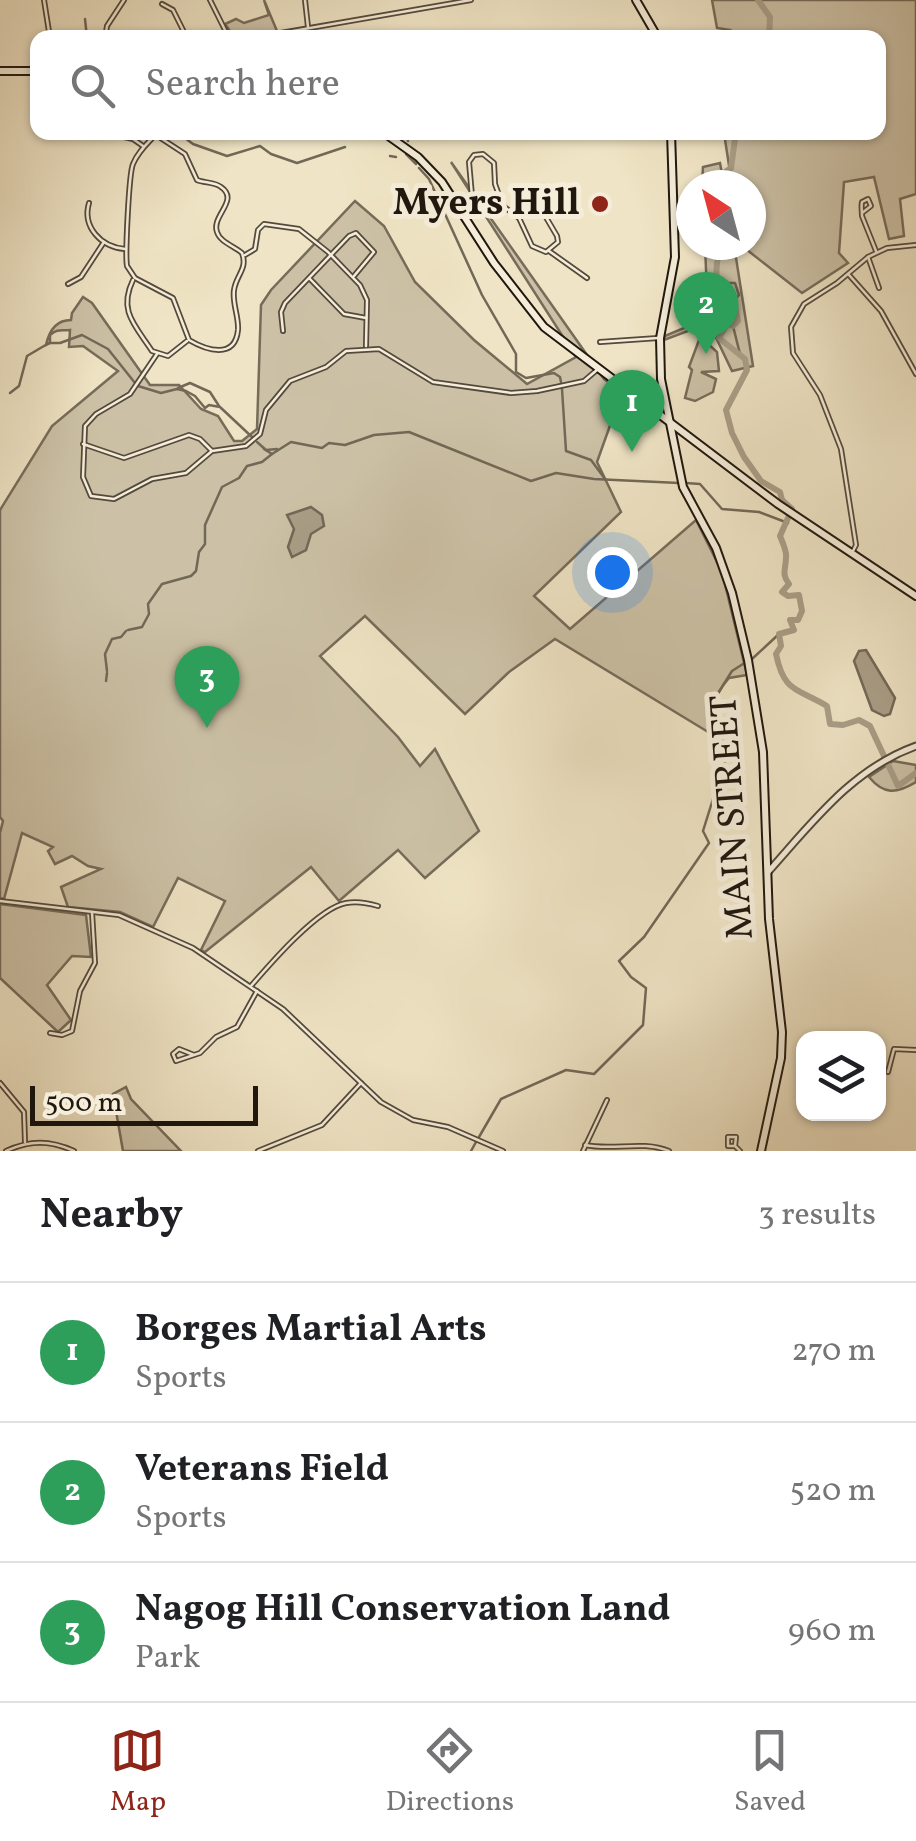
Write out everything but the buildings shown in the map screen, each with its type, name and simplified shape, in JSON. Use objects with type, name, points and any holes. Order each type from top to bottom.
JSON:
[{"type":"main road","points":[[636,0],[653,30]]},
{"type":"main road","points":[[0,71],[30,71]]},
{"type":"main road","points":[[395,140],[424,162],[540,324],[791,513],[851,546],[916,596]]},
{"type":"main road","name":"MAIN STREET","points":[[671,140],[675,257],[660,338],[665,404],[683,487],[718,554],[741,629],[762,752],[772,958],[782,1032],[781,1058],[762,1151]]},
{"type":"main road","points":[[654,410],[665,404]]},
{"type":"main road","points":[[673,444],[680,437],[689,436]]},
{"type":"street","points":[[44,0],[49,30]]},
{"type":"street","points":[[107,30],[124,0]]},
{"type":"street","points":[[210,0],[226,30]]},
{"type":"street","points":[[304,0],[309,29]]},
{"type":"street","points":[[303,30],[471,0]]},
{"type":"street","points":[[162,4],[172,10],[182,30]]},
{"type":"street","points":[[135,140],[144,147]]},
{"type":"street","points":[[151,140],[135,160],[130,176],[127,266],[135,278],[172,298],[188,340],[216,352],[232,344],[238,329],[234,290],[244,267],[243,256],[220,238],[216,228],[227,202],[225,190],[197,180],[185,154],[165,140]]},
{"type":"street","points":[[460,208],[472,196],[469,162],[483,154],[493,161],[495,184],[505,208],[519,218],[534,247],[540,252],[549,251],[587,278]]},
{"type":"street","points":[[89,202],[88,223],[104,242],[126,249]]},
{"type":"street","points":[[519,218],[529,203],[538,203],[558,239],[549,251]]},
{"type":"street","points":[[862,212],[877,252]]},
{"type":"street","points":[[243,256],[255,249],[258,230],[266,223],[296,228],[331,254],[366,294],[366,349]]},
{"type":"street","points":[[283,331],[283,305],[353,233],[371,246],[372,256],[352,277]]},
{"type":"street","points":[[68,284],[81,277],[104,242]]},
{"type":"street","points":[[851,546],[841,450],[820,396],[796,358],[790,337],[793,322],[804,304],[877,252],[898,245],[916,245]]},
{"type":"street","points":[[868,258],[879,288]]},
{"type":"street","points":[[848,274],[885,316],[916,374]]},
{"type":"street","points":[[135,278],[125,306],[157,354]]},
{"type":"street","points":[[308,278],[344,314],[366,318]]},
{"type":"street","points":[[600,342],[660,338]]},
{"type":"street","points":[[157,354],[174,354],[188,340]]},
{"type":"street","points":[[157,354],[129,395],[88,420],[83,444],[85,485],[91,496],[108,501],[152,479],[186,473],[212,451],[242,448],[258,436],[268,407],[292,379],[326,367],[346,351],[380,349],[420,376],[442,385],[511,393],[584,380],[598,369]]},
{"type":"street","points":[[83,444],[124,458],[189,434],[212,451]]},
{"type":"street","points":[[768,872],[848,785],[884,759],[916,746]]},
{"type":"street","points":[[768,854],[782,857]]},
{"type":"street","points":[[0,902],[128,918],[193,948],[284,1008],[381,1102],[412,1120],[448,1127],[503,1151]]},
{"type":"street","points":[[250,987],[289,942],[341,903],[378,906]]},
{"type":"street","points":[[50,1032],[62,1035],[72,1031],[80,991],[95,963],[92,911]]},
{"type":"street","points":[[194,1056],[216,1037],[240,1024],[257,991]]},
{"type":"street","points":[[888,1072],[894,1049],[916,1050]]},
{"type":"street","points":[[0,1083],[24,1112],[25,1144]]},
{"type":"street","points":[[258,1151],[322,1125],[361,1084]]},
{"type":"street","points":[[582,1151],[607,1100]]},
{"type":"street","points":[[6,1151],[25,1144],[52,1143],[74,1151]]},
{"type":"street","points":[[586,1145],[606,1151],[650,1147],[668,1151]]},
{"type":"street","points":[[735,1146],[740,1151]]},
{"type":"shaded area","points":[[264,0],[277,30],[229,30],[225,24],[236,19],[244,23],[269,15]]},
{"type":"shaded area","points":[[712,0],[916,0],[916,194],[900,199],[904,236],[889,239],[874,177],[844,182],[839,253],[848,263],[802,293],[760,260],[766,260],[766,170],[730,170],[725,140],[886,140],[886,30],[717,28]]},
{"type":"shaded area","points":[[451,162],[604,379],[622,392],[597,462],[621,512],[534,596],[570,629],[696,520],[722,572],[747,675],[729,678],[719,692],[713,713],[718,738],[555,639],[509,672],[465,714],[365,616],[320,656],[398,737],[420,766],[435,749],[479,831],[425,878],[398,850],[339,901],[311,867],[205,952],[201,950],[225,901],[178,878],[153,927],[120,912],[68,907],[61,887],[101,869],[72,856],[55,864],[48,851],[53,847],[22,833],[4,899],[0,898],[0,510],[52,426],[118,371],[83,346],[69,347],[70,330],[53,333],[46,345],[51,331],[57,324],[71,320],[83,297],[92,303],[150,385],[179,385],[201,409],[218,416],[234,441],[242,441],[257,429],[261,305],[355,201],[384,226],[415,282],[474,340],[527,384],[576,357]]},
{"type":"shaded area","points":[[720,163],[721,170],[703,170]]},
{"type":"shaded area","points":[[706,260],[736,260],[753,366],[732,371],[709,323],[664,340],[665,336],[708,318]]},
{"type":"shaded area","points":[[699,340],[717,352],[719,371],[701,372],[716,379],[713,392],[695,401],[685,398],[692,370],[689,367]]},
{"type":"shaded area","points":[[311,507],[322,515],[324,526],[311,534],[306,550],[292,557],[288,547],[294,529],[287,515]]},
{"type":"shaded area","points":[[866,650],[895,698],[890,714],[884,716],[872,710],[854,661],[859,651]]},
{"type":"shaded area","points":[[893,761],[916,765],[916,782],[891,791],[869,777]]},
{"type":"shaded area","points":[[0,904],[86,915],[91,957],[72,956],[47,985],[71,1020],[58,1032],[0,978]]},
{"type":"shaded area","points":[[126,1087],[131,1099],[181,1151],[123,1151],[113,1094]]},
{"type":"waterway","points":[[758,0],[770,17],[769,30]]},
{"type":"waterway","points":[[85,19],[86,30]]},
{"type":"waterway","points":[[188,140],[227,156],[260,146],[297,163],[345,147]]},
{"type":"waterway","points":[[728,170],[735,140]]},
{"type":"waterway","points":[[406,154],[416,164]]},
{"type":"waterway","points":[[390,156],[396,157]]},
{"type":"waterway","points":[[419,168],[429,179],[482,295],[516,354],[516,372],[526,378],[554,373],[561,382]]},
{"type":"waterway","points":[[718,260],[723,307],[735,307],[738,321],[733,326],[727,324],[719,338],[745,359],[747,370],[726,410],[732,433],[761,481],[780,492],[792,509],[780,536],[789,584],[782,592],[799,595],[802,611],[798,620],[790,620],[794,630],[779,634],[779,667],[793,688],[827,706],[830,724],[859,720],[870,726],[898,786],[916,773]]},
{"type":"waterway","points":[[717,283],[735,283],[739,295],[730,306]]},
{"type":"waterway","points":[[733,326],[740,354]]},
{"type":"waterway","points":[[10,393],[19,386],[27,356],[49,343],[82,335],[108,349],[135,383]]},
{"type":"waterway","points":[[178,388],[190,383],[210,392],[219,406]]},
{"type":"waterway","points":[[138,386],[161,393],[186,391],[205,408],[220,407],[252,437]]},
{"type":"waterway","points":[[562,389],[566,451],[591,460],[605,479]]},
{"type":"waterway","points":[[264,449],[272,454],[291,442],[322,448],[329,443],[345,445],[374,435],[409,432],[531,481],[556,473],[679,483]]},
{"type":"waterway","points":[[257,442],[266,450],[277,449]]},
{"type":"waterway","points":[[128,630],[142,627],[149,614],[148,604],[162,584],[196,571],[199,552],[205,544],[205,525],[222,487],[239,478],[247,466],[272,454]]},
{"type":"waterway","points":[[686,483],[700,484],[722,509],[759,512],[788,523]]},
{"type":"waterway","points":[[107,671],[105,654],[112,639],[126,631]]},
{"type":"waterway","points":[[752,659],[779,634]]},
{"type":"waterway","points":[[479,1137],[501,1099],[566,1070],[594,1074],[643,1025],[646,988],[619,961],[644,937],[709,843],[703,831],[727,754],[710,706],[732,671],[746,662]]},
{"type":"waterway","points":[[106,681],[107,673]]},
{"type":"waterway","points":[[471,1151],[476,1142]]},
{"type":"place","name":"Myers Hill","points":[[600,204]]},
{"type":"place","name":"Veterans Field","points":[[706,354]]},
{"type":"place","name":"Borges Martial Arts","points":[[632,452]]},
{"type":"place","name":"Nagog Hill Conservation Land","points":[[207,728]]}]
